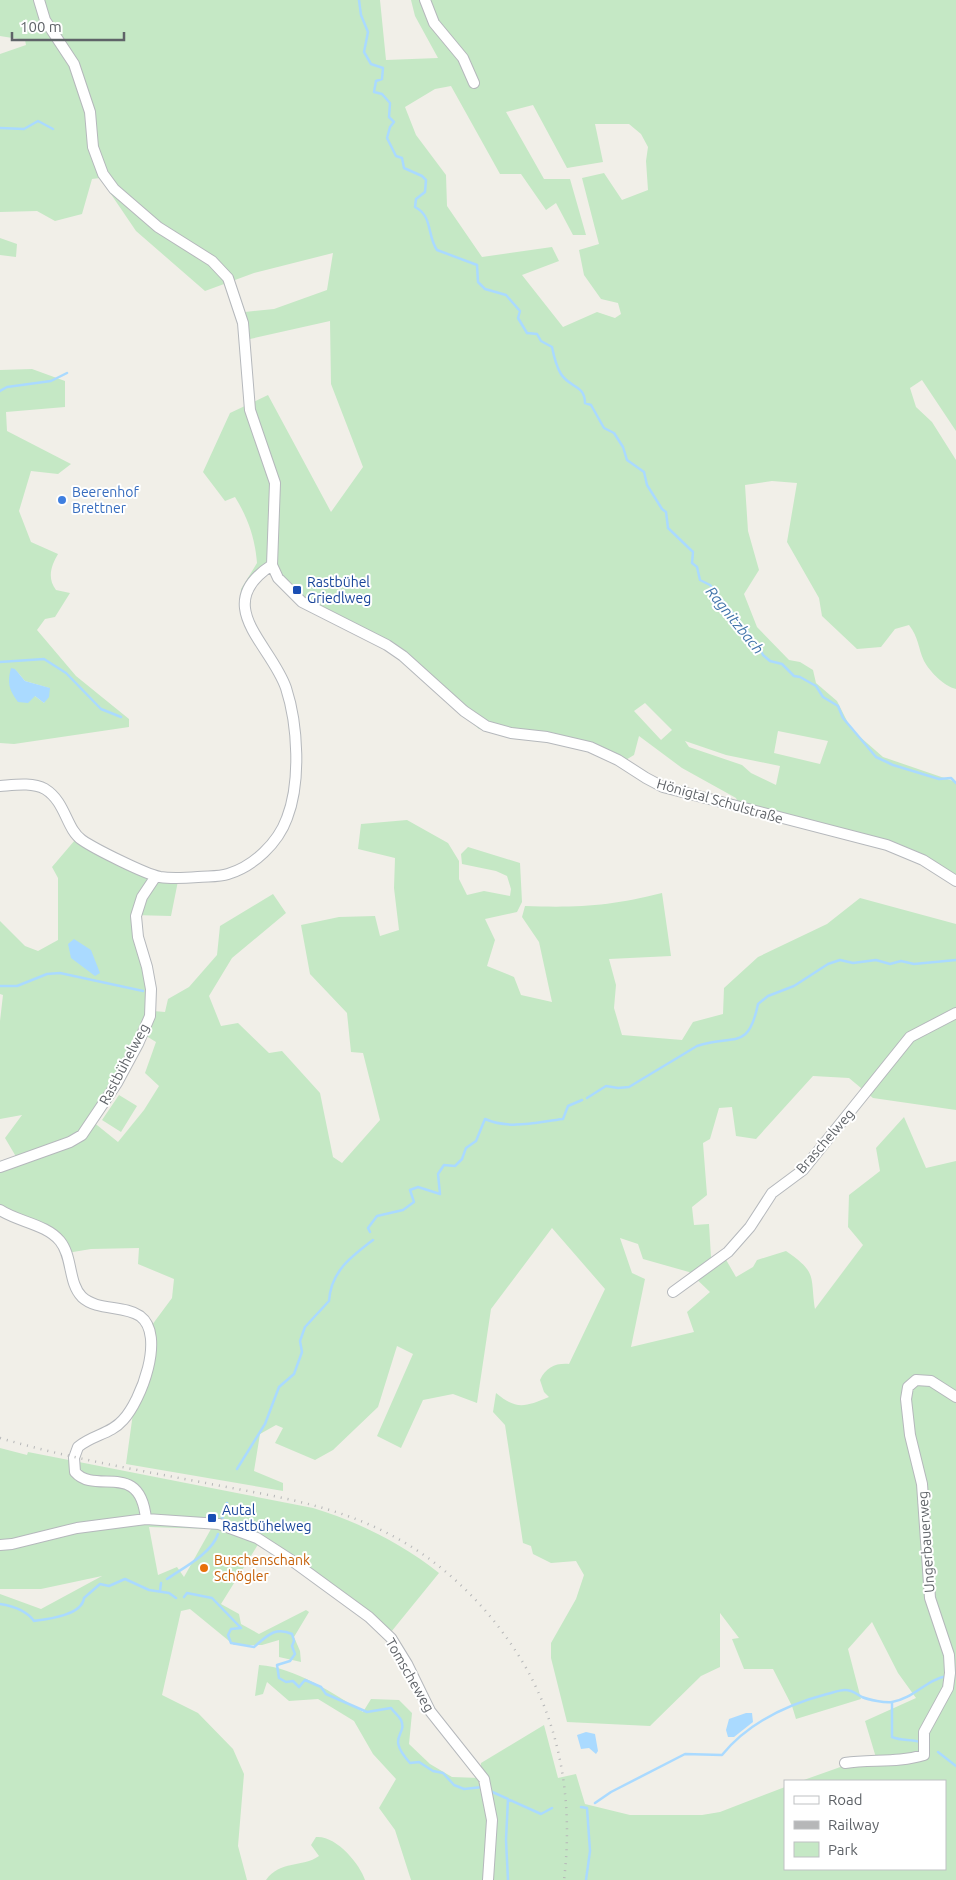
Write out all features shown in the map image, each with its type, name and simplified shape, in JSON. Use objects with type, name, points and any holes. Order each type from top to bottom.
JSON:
[{"type":"street","points":[[0,786],[27,784],[42,788],[56,797],[80,839],[156,876],[189,878],[227,874],[240,870],[256,859],[270,845],[286,820],[296,773],[289,699],[285,686],[249,625],[245,610],[248,591],[263,570],[272,565],[275,483],[250,410],[243,323],[231,286],[228,278],[212,261],[158,227],[114,189],[103,174],[93,147],[90,112],[74,64],[45,20],[39,0]]},
{"type":"street","points":[[425,0],[434,23],[463,58],[474,83]]},
{"type":"street","name":"Hönigtal Schulstraße","points":[[272,565],[278,578],[302,602],[387,645],[410,662],[464,711],[492,729],[547,737],[590,747],[618,760],[663,787],[887,845],[923,860],[956,881]]},
{"type":"street","name":"Rastbühelweg","points":[[0,1167],[70,1142],[82,1135],[116,1083],[138,1044],[150,1016],[151,990],[148,967],[138,937],[136,916],[142,897],[156,876]]},
{"type":"street","name":"Braschelweg","points":[[673,1292],[728,1252],[750,1227],[772,1193],[803,1170],[910,1037],[956,1013]]},
{"type":"street","points":[[0,1210],[44,1229],[59,1240],[67,1253],[77,1291],[82,1297],[90,1302],[138,1315],[146,1322],[150,1343],[149,1371],[140,1395],[124,1420],[116,1428],[92,1438],[78,1447],[74,1466],[75,1472],[85,1480],[118,1482],[132,1487],[143,1499],[146,1519]]},
{"type":"street","name":"Ungerbauerweg","points":[[845,1763],[867,1760],[910,1759],[924,1755],[924,1732],[948,1688],[950,1676],[949,1655],[930,1598],[922,1484],[910,1435],[906,1399],[908,1387],[916,1380],[931,1381],[956,1397]]},
{"type":"street","name":"Tomscheweg","points":[[0,1544],[12,1544],[77,1528],[146,1519],[219,1524],[256,1538],[291,1560],[369,1617],[391,1638],[430,1711],[484,1779],[492,1820],[488,1880]]},
{"type":"green space","points":[[0,0],[380,0],[386,60],[438,58],[415,16],[411,0],[956,0],[956,431],[922,380],[910,388],[916,407],[932,422],[956,460],[956,689],[942,682],[924,661],[915,634],[909,625],[895,629],[881,647],[857,649],[822,616],[819,598],[787,542],[797,483],[772,481],[745,485],[748,531],[759,570],[744,594],[757,627],[789,660],[800,662],[813,670],[816,683],[837,701],[851,729],[883,757],[956,782],[956,880],[909,853],[738,803],[736,798],[682,768],[639,736],[634,755],[624,761],[540,733],[479,729],[439,694],[441,684],[413,658],[382,638],[311,602],[288,583],[269,560],[251,593],[250,606],[240,607],[241,589],[257,563],[253,537],[244,513],[235,497],[225,501],[203,472],[230,413],[268,395],[331,512],[363,467],[331,384],[330,321],[250,339],[245,312],[274,309],[327,290],[333,253],[254,273],[205,291],[136,231],[100,178],[92,179],[82,214],[55,221],[37,211],[0,212],[0,54],[26,45],[25,40],[0,36]],"holes":[[[451,86],[500,174],[521,174],[546,210],[556,203],[573,235],[586,235],[570,179],[544,179],[506,112],[533,105],[567,168],[603,162],[595,124],[629,124],[641,134],[648,147],[646,161],[648,190],[622,200],[604,173],[582,178],[599,244],[579,250],[584,275],[601,299],[618,303],[621,314],[615,318],[597,312],[563,327],[522,275],[559,261],[552,247],[482,257],[447,206],[446,175],[416,135],[405,107],[435,89]],[[645,703],[672,730],[661,740],[634,711]],[[778,731],[828,741],[820,764],[774,753]],[[685,741],[726,755],[780,766],[776,785],[751,773],[742,765],[689,747]]]},
{"type":"green space","points":[[0,238],[17,244],[16,257],[0,255]]},
{"type":"green space","points":[[32,369],[65,381],[65,407],[6,412],[7,431],[71,464],[58,474],[31,471],[19,511],[31,542],[58,554],[52,568],[53,586],[56,590],[70,593],[55,617],[45,619],[37,630],[76,676],[129,719],[129,727],[14,744],[0,743],[0,370]],"holes":[[[15,669],[25,681],[49,688],[44,703],[35,696]]]},
{"type":"green space","points":[[407,820],[448,843],[459,861],[459,879],[467,895],[484,891],[510,896],[511,889],[507,876],[496,871],[462,864],[461,854],[468,847],[520,863],[522,902],[517,912],[485,919],[495,940],[487,966],[514,977],[521,995],[552,1002],[539,942],[522,917],[525,906],[561,907],[594,905],[626,901],[662,893],[671,956],[609,959],[616,985],[614,1008],[622,1035],[682,1040],[693,1022],[723,1014],[724,988],[758,957],[827,924],[860,898],[956,924],[956,1110],[873,1098],[849,1078],[813,1076],[756,1139],[736,1136],[732,1107],[719,1108],[710,1139],[703,1143],[707,1195],[692,1207],[694,1225],[709,1224],[711,1257],[725,1258],[736,1277],[753,1267],[757,1260],[786,1251],[796,1258],[808,1270],[811,1276],[815,1309],[863,1245],[848,1227],[849,1195],[880,1171],[876,1148],[904,1117],[926,1168],[956,1161],[956,1880],[411,1880],[395,1830],[379,1808],[396,1779],[373,1754],[354,1721],[318,1699],[289,1701],[267,1682],[263,1694],[255,1696],[259,1665],[273,1667],[300,1676],[363,1712],[371,1699],[399,1700],[412,1713],[409,1744],[430,1764],[452,1777],[480,1778],[481,1763],[544,1725],[558,1778],[576,1774],[585,1804],[630,1815],[702,1815],[720,1812],[784,1787],[784,1870],[946,1870],[946,1780],[804,1780],[846,1765],[877,1761],[865,1721],[916,1698],[898,1673],[872,1622],[848,1649],[861,1699],[796,1719],[792,1706],[773,1669],[744,1669],[732,1639],[739,1638],[720,1613],[720,1667],[701,1676],[650,1726],[567,1722],[551,1658],[551,1643],[576,1599],[584,1575],[576,1561],[551,1563],[533,1554],[531,1546],[523,1543],[505,1425],[493,1412],[496,1393],[509,1402],[521,1405],[527,1405],[549,1397],[544,1392],[540,1380],[548,1369],[560,1364],[569,1364],[605,1289],[552,1228],[491,1309],[477,1403],[453,1394],[423,1400],[401,1448],[377,1436],[413,1354],[397,1346],[378,1407],[333,1450],[315,1460],[275,1443],[283,1428],[276,1425],[260,1434],[254,1471],[283,1483],[283,1491],[126,1464],[133,1413],[148,1385],[152,1325],[172,1298],[174,1279],[138,1264],[139,1248],[91,1249],[67,1253],[59,1240],[0,1210],[0,1167],[18,1160],[5,1138],[22,1115],[0,1119],[0,1021],[3,995],[0,994],[0,921],[25,946],[38,951],[58,940],[58,878],[52,867],[75,840],[178,881],[171,916],[133,915],[153,1011],[165,1012],[168,999],[189,987],[217,955],[220,926],[273,894],[286,913],[232,958],[209,996],[221,1026],[238,1023],[269,1053],[282,1051],[320,1093],[333,1157],[342,1163],[380,1120],[363,1053],[351,1052],[347,1013],[310,974],[301,925],[339,917],[375,916],[380,936],[399,930],[394,888],[395,858],[358,849],[361,824]],"holes":[[[143,1034],[156,1042],[145,1073],[159,1086],[144,1110],[118,1142],[92,1121]],[[620,1238],[638,1244],[643,1259],[689,1272],[710,1292],[687,1312],[694,1332],[631,1347],[645,1279],[632,1273]]]},
{"type":"green space","points":[[119,1095],[137,1106],[121,1132],[102,1120]]},
{"type":"green space","points":[[0,1448],[27,1455],[28,1452],[313,1508],[379,1534],[410,1552],[439,1573],[391,1632],[262,1538],[221,1604],[239,1614],[241,1624],[259,1634],[306,1610],[309,1612],[294,1637],[300,1651],[301,1662],[279,1657],[279,1640],[262,1645],[234,1645],[190,1609],[181,1611],[162,1695],[198,1713],[233,1749],[244,1774],[238,1846],[247,1880],[0,1880],[0,1594],[41,1609],[102,1576],[41,1589],[0,1589]],"holes":[[[149,1527],[211,1529],[184,1577],[177,1567],[158,1575]]]},
{"type":"green space","points":[[316,1837],[331,1841],[346,1852],[358,1866],[365,1880],[266,1880],[284,1867],[306,1862],[319,1856],[311,1845]]},
{"type":"water","points":[[11,668],[15,669],[25,681],[50,688],[49,697],[44,703],[35,696],[28,703],[18,702],[10,686]]},
{"type":"water","points":[[74,939],[91,950],[100,973],[95,976],[71,958],[68,944]]},
{"type":"water","points":[[746,1713],[752,1713],[753,1722],[734,1737],[728,1737],[726,1730],[729,1719]]},
{"type":"water","points":[[586,1732],[595,1734],[598,1751],[596,1754],[589,1748],[581,1749],[577,1735]]},
{"type":"waterway","name":"Ragnitzbach","points":[[359,0],[361,15],[368,32],[364,52],[371,64],[383,68],[382,79],[376,81],[374,92],[382,94],[390,103],[389,117],[394,122],[390,127],[387,138],[396,156],[402,158],[404,168],[422,176],[426,180],[425,192],[416,199],[415,207],[425,216],[437,250],[477,265],[478,282],[485,289],[506,295],[520,311],[518,318],[527,333],[537,334],[541,341],[552,347],[556,365],[561,374],[583,393],[585,403],[591,405],[604,428],[614,433],[623,447],[627,460],[644,472],[647,485],[662,509],[666,512],[668,528],[693,552],[692,563],[697,567],[700,580],[710,585],[748,632],[751,640],[758,645],[763,655],[770,661],[782,664],[794,676],[800,677],[816,686],[823,697],[838,706],[843,718],[876,757],[893,765],[939,779],[951,778],[956,783]]},
{"type":"waterway","points":[[0,128],[24,129],[38,121],[53,129]]},
{"type":"waterway","points":[[0,391],[7,387],[51,381],[67,373]]},
{"type":"waterway","points":[[0,662],[44,659],[66,673],[101,709],[121,717]]},
{"type":"waterway","points":[[587,1098],[606,1086],[629,1087],[697,1046],[744,1035],[754,1019],[758,1004],[768,996],[794,986],[828,964],[840,960],[853,963],[876,960],[890,964],[901,961],[914,964],[956,960]]},
{"type":"waterway","points":[[0,986],[17,986],[47,974],[60,973],[143,991]]},
{"type":"waterway","points":[[370,1232],[368,1228],[377,1216],[403,1210],[414,1202],[410,1190],[418,1187],[440,1194],[438,1174],[444,1165],[455,1166],[462,1159],[466,1148],[476,1141],[485,1119],[514,1125],[563,1119],[568,1106],[582,1100]]},
{"type":"waterway","points":[[237,1469],[265,1424],[279,1387],[294,1374],[302,1352],[300,1341],[305,1327],[329,1301],[338,1273],[357,1252],[373,1240]]},
{"type":"waterway","points":[[221,1522],[227,1503]]},
{"type":"waterway","points":[[167,1579],[189,1565],[210,1548],[218,1534]]},
{"type":"waterway","points":[[0,1604],[19,1609],[34,1621],[48,1619],[64,1615],[77,1608],[82,1604],[84,1598],[100,1584],[109,1586],[125,1579],[149,1590],[169,1593],[176,1598]]},
{"type":"waterway","points":[[160,1591],[161,1583]]},
{"type":"waterway","points":[[184,1597],[187,1593],[212,1598],[241,1628],[231,1629],[228,1635],[231,1643],[254,1647],[272,1633],[281,1631],[292,1634],[294,1641],[292,1646],[295,1654],[290,1661],[277,1665],[279,1678],[286,1682],[293,1681],[299,1687],[305,1680],[321,1687],[326,1694],[367,1712],[391,1708],[401,1720],[402,1730],[398,1741],[399,1747],[410,1763],[419,1762],[433,1771],[443,1773],[454,1785],[464,1789],[483,1787]]},
{"type":"waterway","points":[[595,1803],[611,1792],[685,1754],[722,1755],[744,1733],[757,1724],[798,1703],[845,1690],[852,1691],[869,1699],[892,1702],[907,1697],[933,1681],[947,1676]]},
{"type":"waterway","points":[[892,1702],[892,1737],[920,1742]]},
{"type":"waterway","points":[[938,1752],[956,1766]]},
{"type":"waterway","points":[[488,1790],[541,1814],[552,1808]]},
{"type":"waterway","points":[[508,1799],[506,1840],[508,1880]]},
{"type":"waterway","points":[[581,1807],[587,1808],[590,1851],[586,1880]]},
{"type":"railway","points":[[0,1438],[135,1470],[302,1502],[324,1508],[385,1532],[407,1544],[447,1572],[482,1607],[512,1645],[538,1691],[548,1716],[562,1770],[565,1797],[567,1824],[564,1880]]},
{"type":"place","name":"Beerenhof Brettner","points":[[62,500]]},
{"type":"place","name":"Rastbühel Griedlweg","points":[[297,590]]},
{"type":"place","name":"Autal Rastbühelweg","points":[[212,1518]]},
{"type":"place","name":"Buschenschank Schögler","points":[[204,1568]]}]
